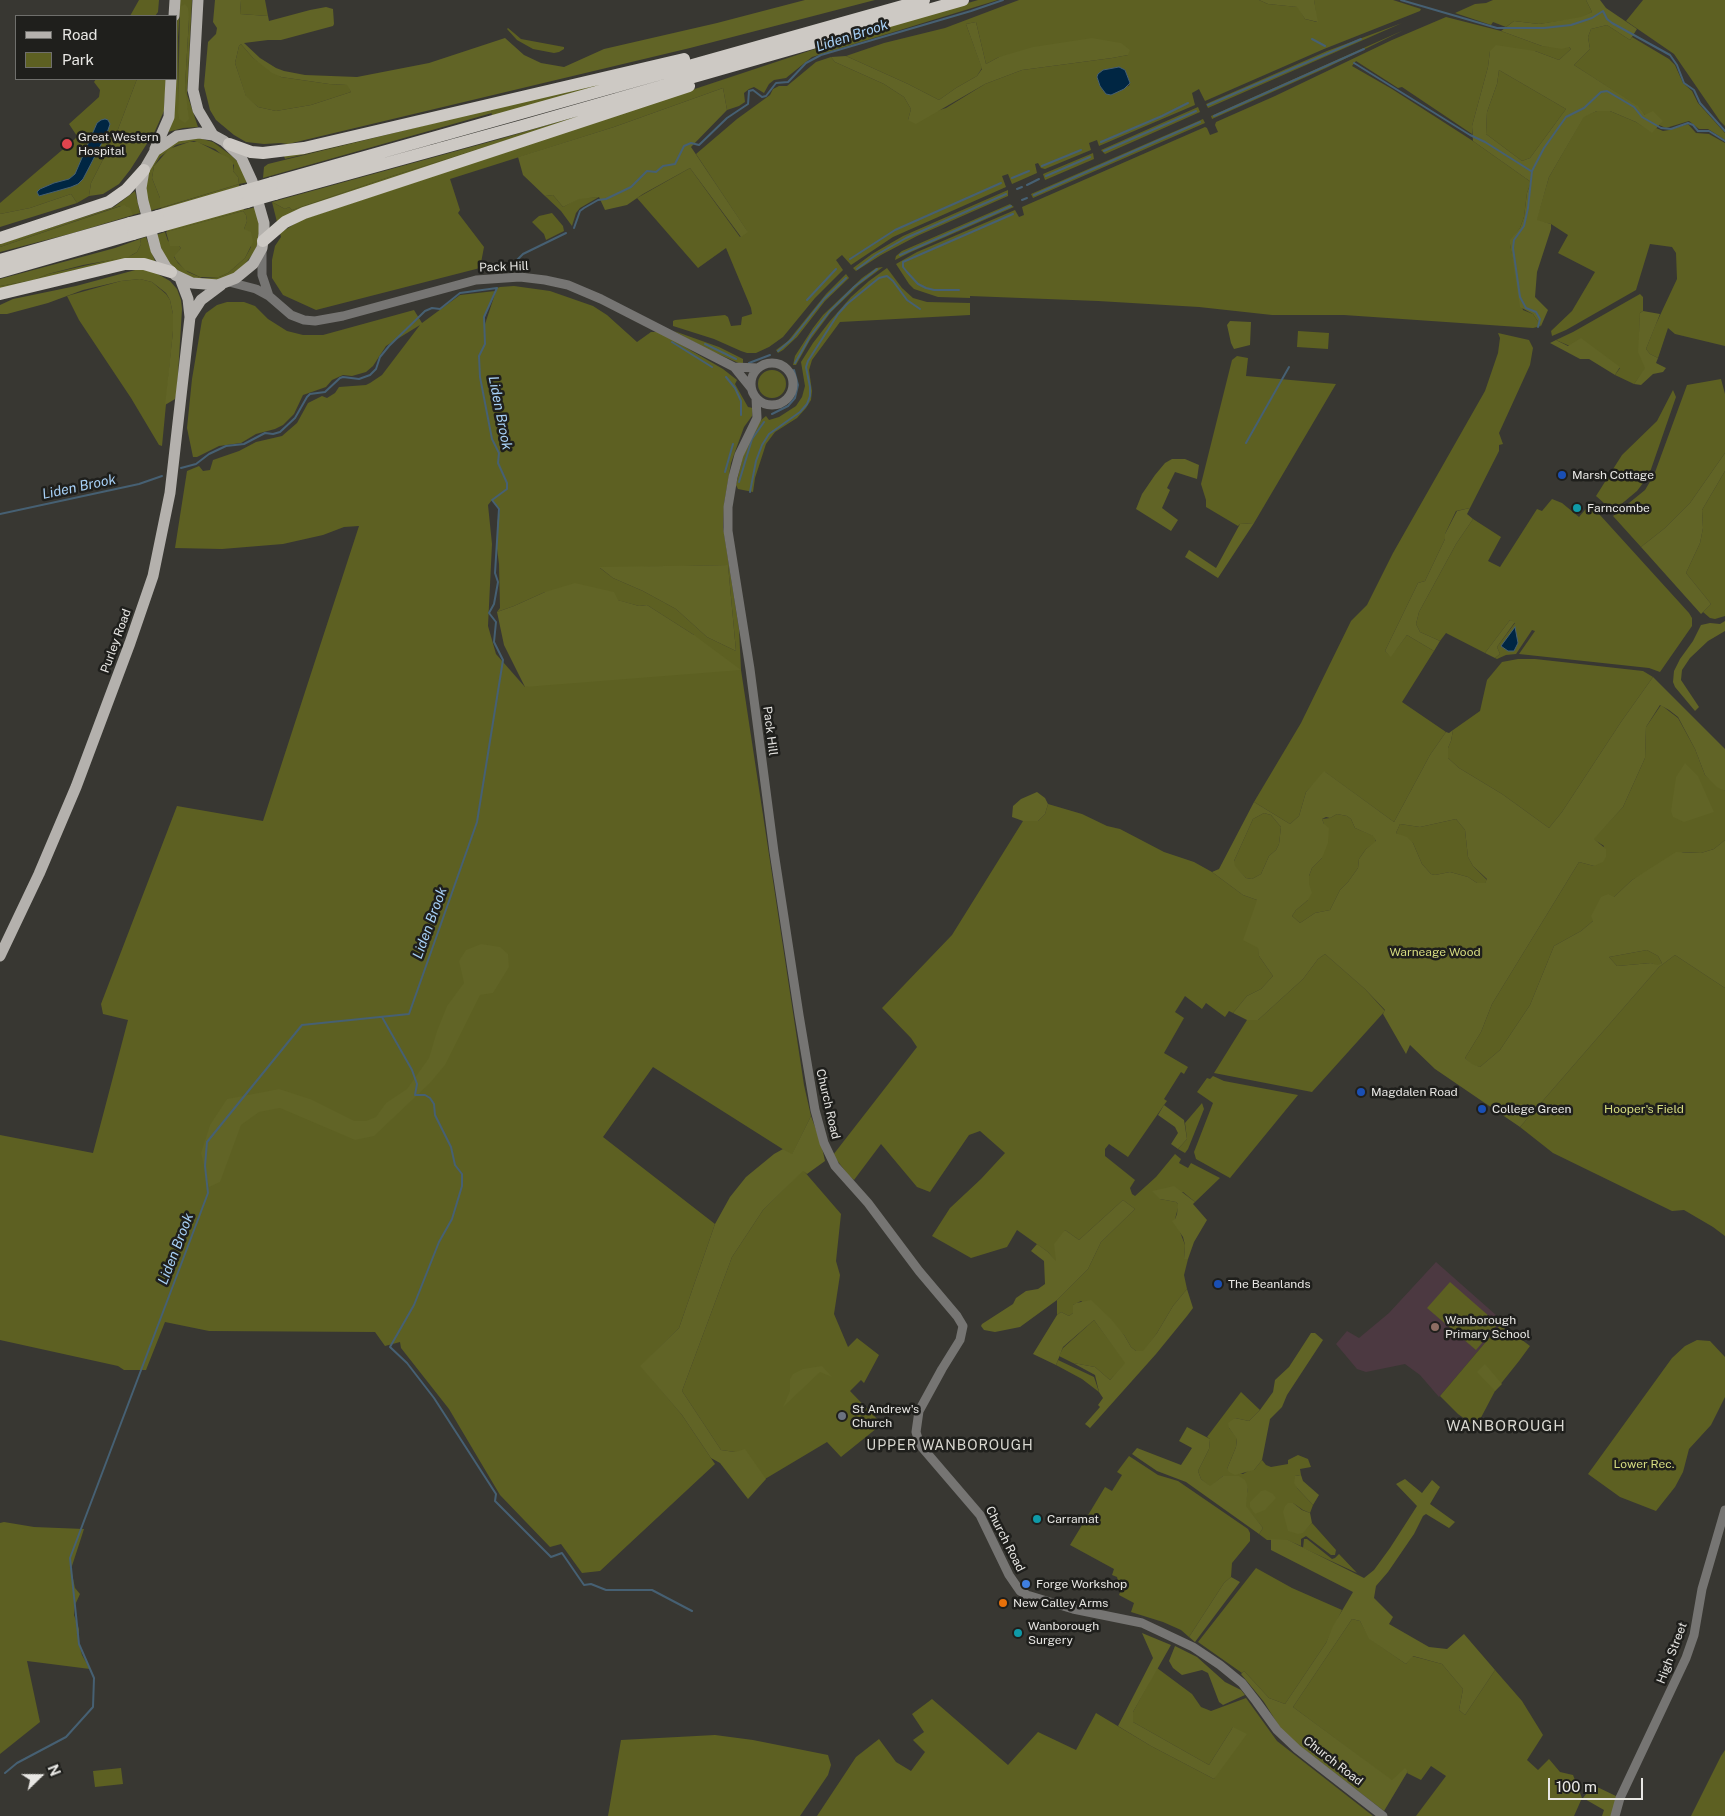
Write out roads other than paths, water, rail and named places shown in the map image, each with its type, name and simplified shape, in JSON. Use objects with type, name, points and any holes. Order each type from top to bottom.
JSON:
[{"type":"highway","points":[[262,244],[286,222],[311,211],[651,99],[773,48],[924,0]]},
{"type":"highway","points":[[0,272],[132,229],[273,189],[490,123],[963,0]]},
{"type":"highway","points":[[229,144],[251,152],[263,153],[304,148],[719,51],[773,48]]},
{"type":"highway","points":[[0,238],[109,202],[126,190],[144,170]]},
{"type":"highway","points":[[0,260],[132,229]]},
{"type":"highway","points":[[0,294],[125,264],[144,264],[176,275]]},
{"type":"main road","points":[[174,15],[175,0]]},
{"type":"main road","points":[[198,0],[193,90],[198,110],[213,135]]},
{"type":"main road","points":[[171,80],[169,117],[155,151],[144,170],[142,195],[151,236],[161,260],[176,275],[198,284],[212,286],[226,283]]},
{"type":"main road","points":[[155,151],[169,140],[180,135],[193,133],[213,135],[229,144],[244,161],[252,180],[264,223],[262,244],[250,268],[201,300],[190,317]]},
{"type":"main road","name":"Purley Road","points":[[0,956],[39,874],[76,787],[153,576],[170,493],[190,317],[188,299],[176,275]]},
{"type":"street","points":[[262,244],[263,276],[269,296]]},
{"type":"street","name":"Pack Hill","points":[[226,283],[250,287],[269,296],[291,315],[304,320],[320,321],[476,280],[516,277],[545,280],[568,285],[601,299],[734,367],[751,388]]},
{"type":"street","points":[[756,418],[784,401],[790,394],[793,384],[791,376],[785,368],[776,363],[768,363],[758,368],[752,377],[751,388],[756,398],[764,404],[776,405]]},
{"type":"street","name":"Pack Hill","points":[[734,367],[758,368]]},
{"type":"street","name":"Pack Hill","points":[[756,398],[756,418],[735,468],[729,500],[728,531],[750,670],[774,852],[804,1050]]},
{"type":"street","name":"Church Road","points":[[804,1050],[819,1126],[831,1161],[868,1203],[963,1326],[960,1340],[919,1411],[916,1432],[922,1448],[980,1515],[1014,1584],[1027,1595],[1099,1615],[1142,1623],[1193,1647],[1242,1683],[1277,1730],[1297,1750],[1383,1816]]},
{"type":"street","name":"High Street","points":[[1615,1816],[1620,1798],[1686,1658],[1694,1635],[1702,1589],[1725,1510]]},
{"type":"water","points":[[1119,67],[1125,70],[1130,83],[1124,89],[1111,95],[1106,94],[1100,86],[1098,74],[1103,70]]},
{"type":"water","points":[[105,119],[110,124],[107,133],[83,179],[71,187],[39,196],[37,192],[40,189],[69,179],[75,174],[97,123]]},
{"type":"water","points":[[1515,627],[1518,643],[1514,651],[1508,651],[1501,646]]},
{"type":"waterway","name":"Liden Brook","points":[[574,228],[580,211],[584,208],[598,200],[606,199],[631,187],[647,171],[656,172],[663,166],[675,164],[684,146],[691,143],[699,145],[727,118],[748,104],[749,91],[753,90],[762,97],[766,96],[776,83],[788,82],[806,63],[821,55],[1003,0]]},
{"type":"waterway","name":"Liden Brook","points":[[1401,0],[1497,28],[1544,28],[1571,25],[1592,18],[1603,11],[1607,19],[1612,23],[1670,55],[1677,65],[1684,83],[1694,90],[1700,103],[1725,131]]},
{"type":"waterway","points":[[1312,39],[1325,46]]},
{"type":"waterway","points":[[1208,105],[1361,39]]},
{"type":"waterway","points":[[1214,116],[1364,49]]},
{"type":"waterway","points":[[1354,63],[1531,171]]},
{"type":"waterway","name":"Liden Brook","points":[[1538,327],[1540,319],[1536,312],[1526,308],[1520,297],[1513,248],[1514,240],[1524,226],[1532,171],[1544,148],[1566,117],[1584,108],[1601,92],[1607,91],[1634,107],[1642,117],[1661,128],[1671,129],[1688,123],[1693,125],[1698,131],[1709,131],[1725,141]]},
{"type":"waterway","points":[[1101,142],[1188,103]]},
{"type":"waterway","points":[[1104,151],[1196,111]]},
{"type":"waterway","points":[[1034,195],[1200,122]]},
{"type":"waterway","points":[[1042,166],[1081,150]]},
{"type":"waterway","points":[[1046,176],[1090,157]]},
{"type":"waterway","points":[[1012,178],[1029,171]]},
{"type":"waterway","points":[[1027,185],[1039,179]]},
{"type":"waterway","points":[[850,259],[895,230],[1001,183]]},
{"type":"waterway","points":[[1017,189],[1022,187]]},
{"type":"waterway","points":[[857,269],[876,255],[906,238],[1006,194]]},
{"type":"waterway","points":[[1022,200],[1027,198]]},
{"type":"waterway","points":[[900,255],[1011,206]]},
{"type":"waterway","points":[[959,290],[934,290],[926,288],[918,284],[907,272],[903,267],[903,262],[1013,214]]},
{"type":"waterway","name":"Liden Brook","points":[[512,265],[523,254],[566,233]]},
{"type":"waterway","points":[[807,300],[836,269]]},
{"type":"waterway","points":[[795,363],[811,335],[829,312],[854,287],[877,269]]},
{"type":"waterway","points":[[750,492],[756,461],[762,445],[769,434],[800,412],[807,404],[810,396],[806,367],[808,361],[838,314],[847,304],[879,278],[887,276],[907,300],[920,309]]},
{"type":"waterway","points":[[778,351],[792,339],[824,299],[846,278]]},
{"type":"waterway","name":"Liden Brook","points":[[181,468],[196,464],[209,454],[226,446],[244,444],[265,433],[273,434],[280,432],[295,418],[310,394],[325,392],[343,377],[359,379],[370,375],[376,369],[380,357],[389,346],[425,311],[432,308],[440,309],[460,293],[497,288]]},
{"type":"waterway","name":"Liden Brook","points":[[5,1773],[17,1763],[66,1737],[93,1707],[94,1678],[79,1644],[70,1558],[208,1193],[205,1166],[207,1142],[302,1025],[409,1014],[477,822],[503,660],[494,642],[496,622],[489,613],[494,604],[498,582],[495,573],[499,509],[492,500],[507,489],[507,483],[498,463],[499,453],[492,439],[480,377],[479,356],[485,344],[484,317],[497,288]]},
{"type":"waterway","points":[[672,342],[712,367]]},
{"type":"waterway","points":[[705,344],[736,359]]},
{"type":"waterway","points":[[749,363],[770,355]]},
{"type":"waterway","points":[[1246,443],[1289,367]]},
{"type":"waterway","points":[[772,414],[788,406],[795,398],[798,385],[794,370]]},
{"type":"waterway","points":[[726,377],[735,388],[741,401],[741,415]]},
{"type":"waterway","points":[[739,482],[752,439],[764,422]]},
{"type":"waterway","points":[[725,472],[733,444]]},
{"type":"waterway","name":"Liden Brook","points":[[0,514],[139,484],[162,476]]},
{"type":"waterway","points":[[382,1017],[412,1070],[417,1084],[415,1095],[425,1095],[434,1104],[435,1115],[451,1147],[455,1165],[462,1174],[462,1186],[452,1219],[439,1242],[414,1305],[390,1347],[407,1363],[434,1398],[496,1494],[495,1501],[551,1557],[562,1553],[584,1585],[591,1584],[606,1590],[652,1590],[692,1611]]},
{"type":"place","name":"Great Western Hospital","points":[[67,144]]},
{"type":"place","name":"Marsh Cottage","points":[[1562,475]]},
{"type":"place","name":"Farncombe","points":[[1577,508]]},
{"type":"place","name":"Magdalen Road","points":[[1361,1092]]},
{"type":"place","name":"College Green","points":[[1482,1109]]},
{"type":"place","name":"The Beanlands","points":[[1218,1284]]},
{"type":"place","name":"Wanborough Primary School","points":[[1435,1327]]},
{"type":"place","name":"St Andrew's Church","points":[[842,1416]]},
{"type":"place","name":"Carramat","points":[[1037,1519]]},
{"type":"place","name":"Forge Workshop","points":[[1026,1584]]},
{"type":"place","name":"New Calley Arms","points":[[1003,1603]]},
{"type":"place","name":"Wanborough Surgery","points":[[1018,1633]]},
{"type":"district","name":"WANBOROUGH","points":[[1506,1426]]},
{"type":"district","name":"UPPER WANBOROUGH","points":[[950,1446]]},
{"type":"park label","name":"Warneage Wood","points":[[1435,952]]},
{"type":"park label","name":"Hooper's Field","points":[[1644,1109]]},
{"type":"park label","name":"Lower Rec.","points":[[1644,1464]]}]
